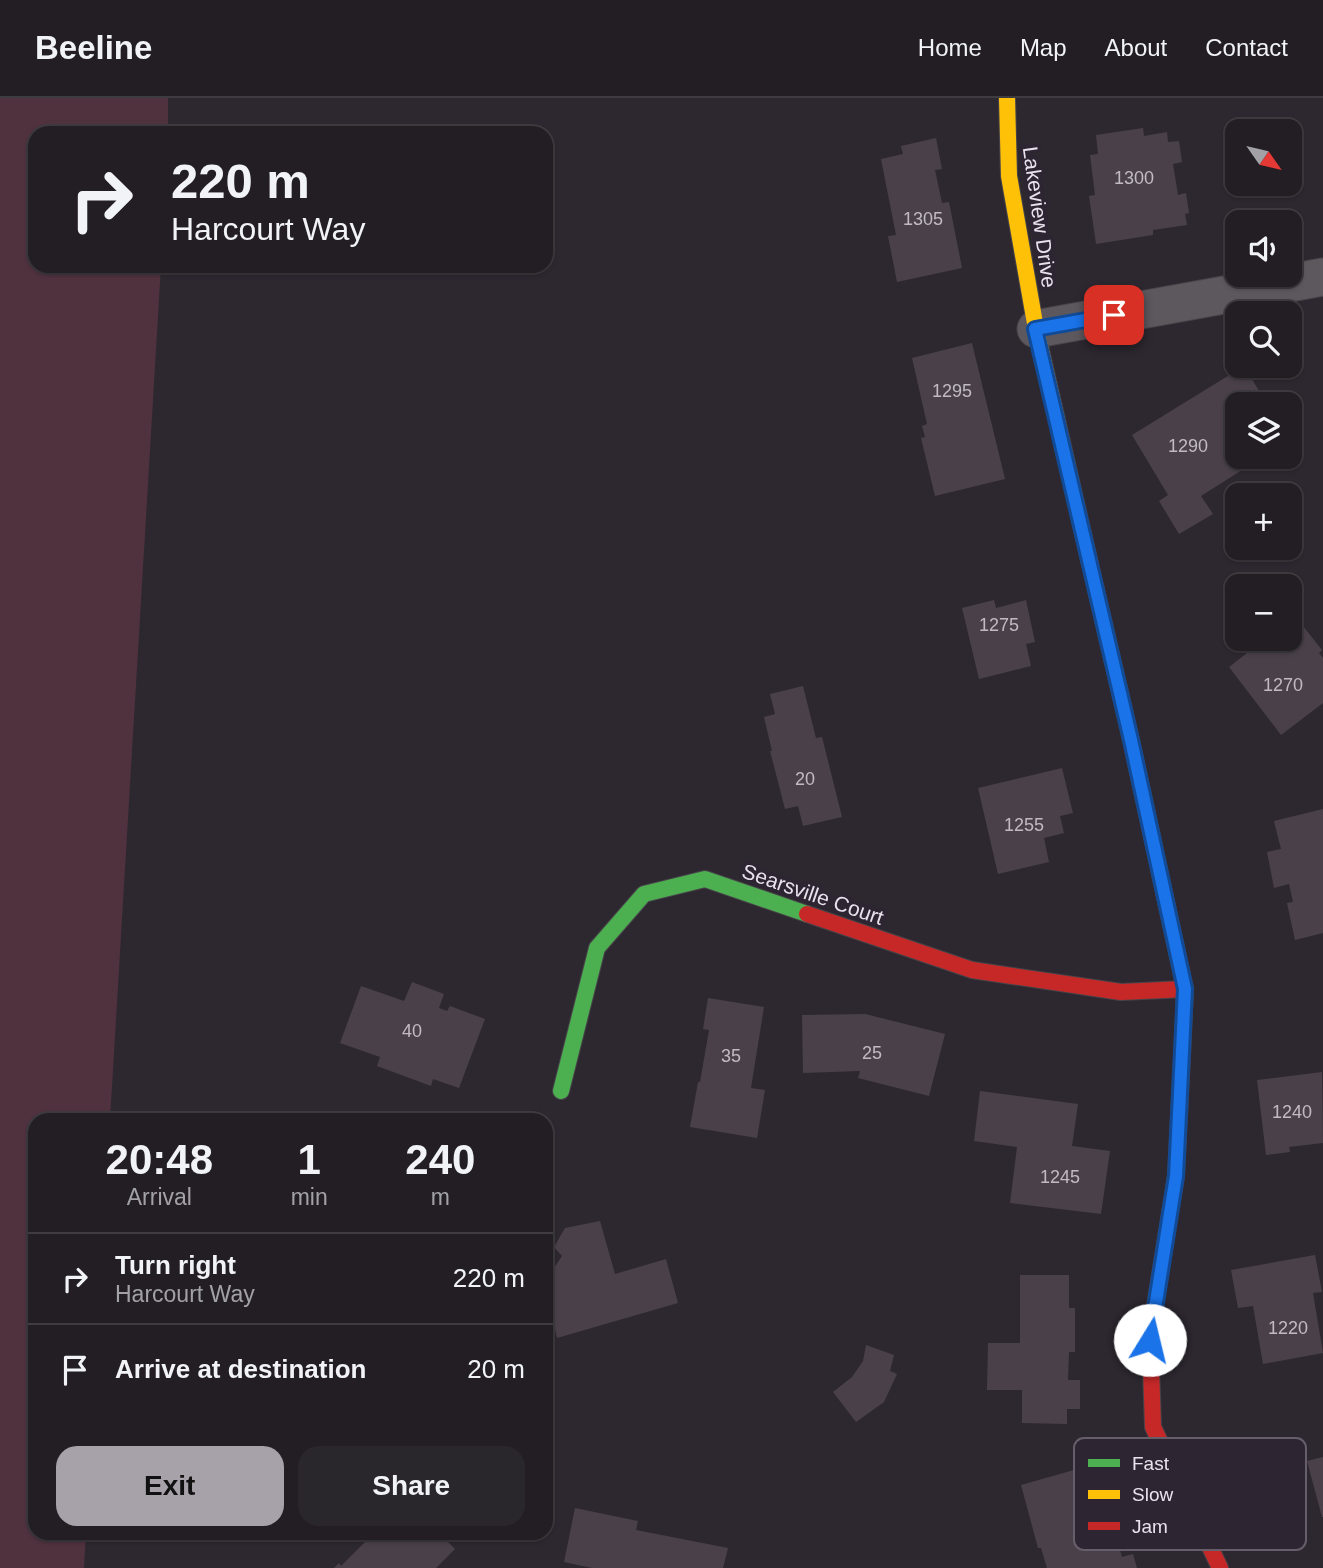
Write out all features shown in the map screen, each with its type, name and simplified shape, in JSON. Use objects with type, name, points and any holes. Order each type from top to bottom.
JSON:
[{"type":"street","name":"Lakeview Drive","points":[[1007,98],[1009,176],[1035,329],[1131,740],[1185,989],[1176,1176],[1150,1340],[1153,1427],[1158,1438]]},
{"type":"street","points":[[1035,329],[1323,277]]},
{"type":"street","name":"Searsville Court","points":[[561,1091],[597,948],[644,894],[705,879],[972,970],[1121,992],[1185,989]]},
{"type":"street","name":"Lakeview Drive","points":[[1211,1550],[1220,1568]]},
{"type":"shaded area","points":[[0,98],[168,98],[168,126],[28,126],[28,273],[161,273],[110,1113],[28,1113],[28,1540],[86,1540],[84,1568],[0,1568]]},
{"type":"building","points":[[1143,128],[1144,136],[1167,132],[1168,142],[1179,141],[1182,162],[1173,164],[1178,195],[1186,193],[1189,213],[1185,214],[1187,225],[1153,230],[1153,235],[1096,244],[1089,196],[1095,195],[1090,155],[1098,154],[1096,135]]},
{"type":"building","points":[[936,138],[942,169],[935,170],[942,203],[949,202],[962,268],[897,282],[888,236],[896,235],[881,159],[903,154],[901,146]]},
{"type":"building","points":[[972,343],[1005,479],[935,496],[921,438],[925,437],[922,426],[927,424],[912,358]]},
{"type":"building","points":[[1225,378],[1251,378],[1260,392],[1225,392],[1225,469],[1242,470],[1201,496],[1213,514],[1179,534],[1159,501],[1168,495],[1132,435]]},
{"type":"building","points":[[994,600],[996,608],[1026,600],[1035,642],[1026,644],[1031,666],[979,679],[962,608]]},
{"type":"building","points":[[1302,625],[1322,650],[1319,653],[1323,658],[1323,703],[1281,735],[1229,667],[1247,653],[1245,651],[1302,651]]},
{"type":"building","points":[[803,686],[816,738],[822,737],[842,817],[803,826],[798,806],[785,809],[764,717],[775,714],[770,694]]},
{"type":"building","points":[[1062,768],[1073,813],[1060,816],[1064,833],[1044,838],[1049,862],[998,874],[978,788]]},
{"type":"building","points":[[1323,809],[1323,933],[1295,940],[1287,903],[1293,902],[1289,884],[1274,888],[1267,852],[1281,849],[1274,821]]},
{"type":"building","points":[[412,982],[444,994],[439,1008],[447,1011],[450,1006],[485,1019],[459,1088],[433,1079],[431,1086],[377,1066],[380,1057],[340,1043],[361,986],[404,1001]]},
{"type":"building","points":[[708,998],[764,1007],[751,1088],[765,1090],[757,1138],[690,1127],[709,1030],[703,1029]]},
{"type":"building","points":[[865,1014],[945,1034],[929,1096],[858,1078],[860,1071],[803,1073],[802,1015]]},
{"type":"building","points":[[1322,1072],[1323,1143],[1289,1147],[1290,1152],[1266,1155],[1257,1080]]},
{"type":"building","points":[[980,1091],[1078,1104],[1072,1146],[1110,1151],[1101,1214],[1010,1203],[1017,1147],[974,1141]]},
{"type":"building","points":[[600,1221],[615,1274],[666,1259],[678,1303],[557,1338],[553,1321],[553,1270],[562,1256],[554,1247],[565,1228]]},
{"type":"building","points":[[1315,1255],[1322,1292],[1313,1293],[1323,1353],[1263,1364],[1253,1306],[1238,1308],[1231,1270]]},
{"type":"building","points":[[1020,1275],[1069,1275],[1069,1308],[1075,1308],[1075,1352],[1069,1352],[1068,1380],[1080,1380],[1080,1409],[1067,1409],[1067,1424],[1022,1423],[1022,1390],[987,1390],[988,1343],[1020,1343]]},
{"type":"building","points":[[866,1345],[894,1355],[890,1371],[897,1374],[884,1402],[856,1422],[833,1392],[852,1377],[863,1361]]},
{"type":"building","points":[[1323,1457],[1323,1517],[1322,1517],[1307,1461]]},
{"type":"building","points":[[1074,1470],[1074,1550],[1120,1550],[1122,1557],[1133,1554],[1137,1568],[1047,1568],[1041,1548],[1038,1548],[1021,1485]]},
{"type":"building","points":[[575,1508],[638,1521],[636,1530],[728,1548],[723,1568],[592,1568],[564,1562]]},
{"type":"building","points":[[367,1540],[446,1540],[455,1549],[436,1568],[334,1568],[339,1563],[341,1566]]},
{"type":"traffic: fast","points":[[561,1091],[597,948],[644,894],[705,879],[807,914]]},
{"type":"traffic: fast","points":[[1150,1337],[1176,1176],[1182,1057]]},
{"type":"traffic: slow","points":[[1007,98],[1009,176],[1036,329],[1090,564]]},
{"type":"traffic: jam","points":[[1090,564],[1185,989],[1182,1057]]},
{"type":"traffic: jam","points":[[807,914],[972,970],[1121,992],[1185,989]]},
{"type":"traffic: jam","points":[[1150,1337],[1153,1427],[1158,1438]]},
{"type":"traffic: jam","points":[[1211,1550],[1220,1568]]},
{"type":"route","points":[[1114,315],[1035,329],[1131,740],[1185,989],[1176,1176],[1150,1340]]}]
